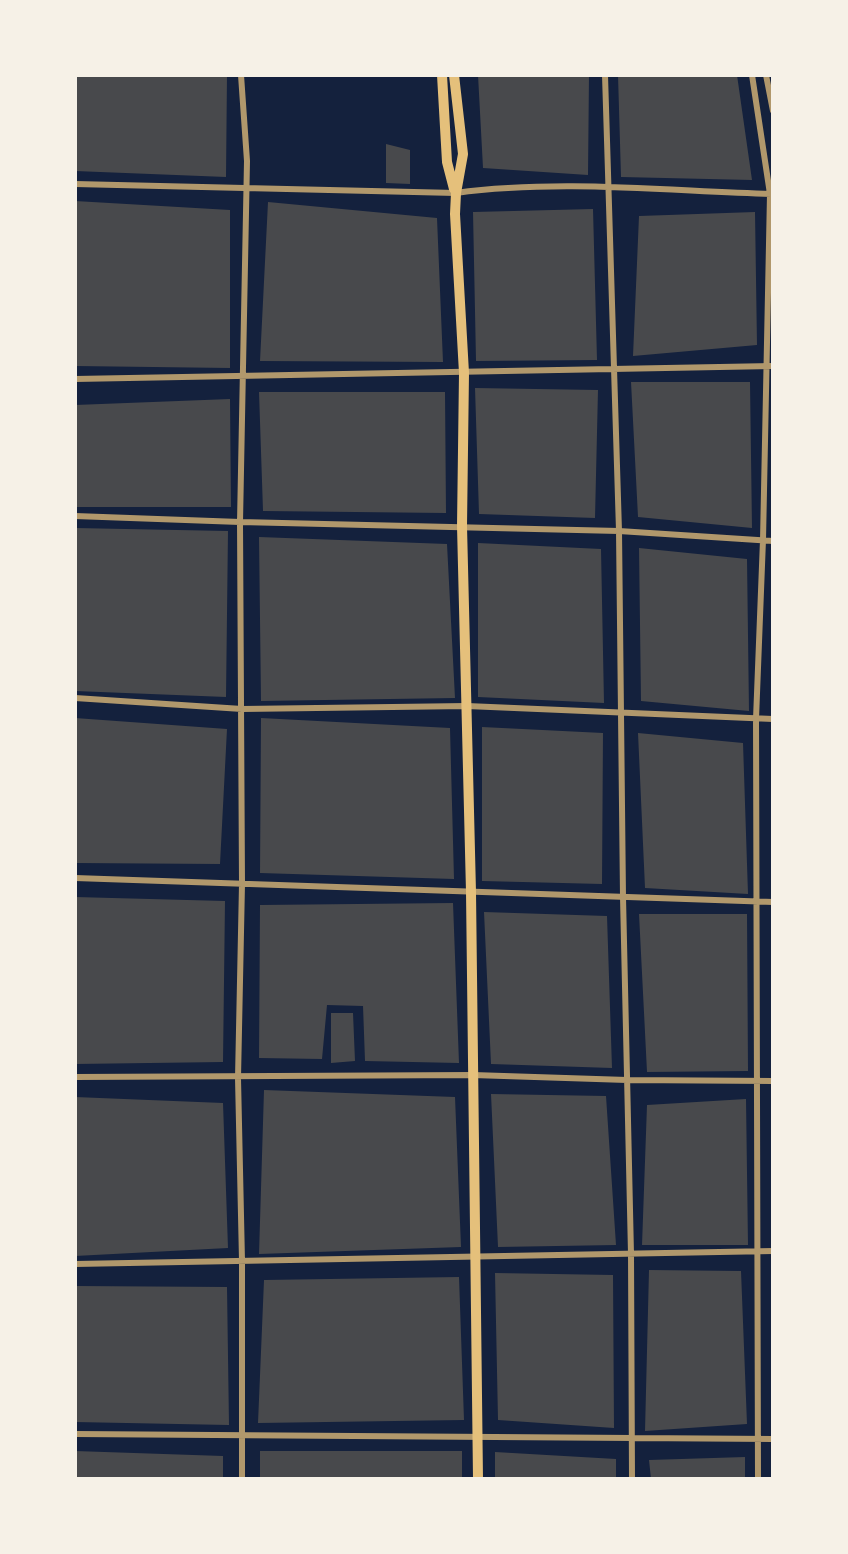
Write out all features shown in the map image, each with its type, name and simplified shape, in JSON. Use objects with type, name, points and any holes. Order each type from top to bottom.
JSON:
[{"type":"main road","points":[[443,75],[447,162],[456,193]]},
{"type":"main road","points":[[454,75],[463,154],[456,193],[464,373],[462,526],[471,892],[478,1479]]},
{"type":"street","points":[[241,75],[247,161],[240,522],[242,884],[238,1078],[242,1261],[242,1479]]},
{"type":"street","points":[[605,75],[619,531],[632,1479]]},
{"type":"street","points":[[752,75],[771,194],[769,366],[756,719],[758,1479]]},
{"type":"street","points":[[766,75],[773,111]]},
{"type":"street","points":[[75,184],[456,193],[484,189],[608,187],[771,194]]},
{"type":"street","points":[[75,379],[769,366]]},
{"type":"street","points":[[75,516],[619,531],[773,541]]},
{"type":"street","points":[[75,698],[242,709],[467,706],[773,719]]},
{"type":"street","points":[[75,878],[773,902]]},
{"type":"street","points":[[75,1077],[473,1075],[773,1081]]},
{"type":"street","points":[[75,1265],[773,1251]]},
{"type":"street","points":[[75,1434],[773,1439]]},
{"type":"building","points":[[75,75],[227,75],[226,177],[75,171]]},
{"type":"building","points":[[478,75],[589,75],[588,175],[483,168]]},
{"type":"building","points":[[618,75],[737,75],[752,180],[621,177]]},
{"type":"building","points":[[386,144],[410,150],[410,184],[386,183]]},
{"type":"building","points":[[75,201],[230,210],[230,368],[75,366]]},
{"type":"building","points":[[268,202],[437,218],[443,362],[260,361]]},
{"type":"building","points":[[593,209],[597,360],[476,361],[473,212]]},
{"type":"building","points":[[755,212],[757,345],[633,356],[639,216]]},
{"type":"building","points":[[631,382],[750,382],[752,528],[638,517]]},
{"type":"building","points":[[475,388],[598,390],[595,518],[479,514]]},
{"type":"building","points":[[259,392],[445,392],[446,513],[263,511]]},
{"type":"building","points":[[230,399],[231,507],[75,507],[75,405]]},
{"type":"building","points":[[75,528],[228,531],[226,697],[75,691]]},
{"type":"building","points":[[259,537],[447,544],[455,698],[261,701]]},
{"type":"building","points":[[478,543],[601,549],[604,703],[478,697]]},
{"type":"building","points":[[639,548],[747,559],[749,711],[641,701]]},
{"type":"building","points":[[75,718],[227,729],[220,864],[75,863]]},
{"type":"building","points":[[261,718],[450,728],[454,879],[260,873]]},
{"type":"building","points":[[482,727],[603,733],[602,884],[482,881]]},
{"type":"building","points":[[638,733],[743,743],[748,894],[645,888]]},
{"type":"building","points":[[75,897],[225,901],[223,1062],[75,1064]]},
{"type":"building","points":[[453,903],[459,1063],[365,1061],[363,1006],[327,1005],[322,1059],[259,1058],[260,905]]},
{"type":"building","points":[[484,912],[607,916],[612,1068],[491,1064]]},
{"type":"building","points":[[639,914],[747,914],[748,1071],[647,1072]]},
{"type":"building","points":[[331,1013],[353,1013],[355,1061],[331,1063]]},
{"type":"building","points":[[264,1090],[455,1097],[461,1247],[259,1254]]},
{"type":"building","points":[[491,1094],[606,1096],[616,1245],[498,1247]]},
{"type":"building","points":[[75,1097],[223,1103],[228,1248],[75,1256]]},
{"type":"building","points":[[746,1099],[748,1245],[642,1245],[647,1105]]},
{"type":"building","points":[[649,1270],[741,1271],[747,1424],[645,1431]]},
{"type":"building","points":[[495,1273],[613,1275],[614,1428],[498,1420]]},
{"type":"building","points":[[459,1277],[464,1420],[258,1423],[264,1280]]},
{"type":"building","points":[[75,1286],[227,1287],[229,1425],[75,1422]]},
{"type":"building","points":[[75,1451],[223,1456],[223,1479],[75,1479]]},
{"type":"building","points":[[260,1451],[462,1451],[462,1479],[260,1479]]},
{"type":"building","points":[[495,1452],[616,1459],[616,1479],[495,1479]]},
{"type":"building","points":[[745,1457],[745,1479],[651,1479],[649,1460]]}]
